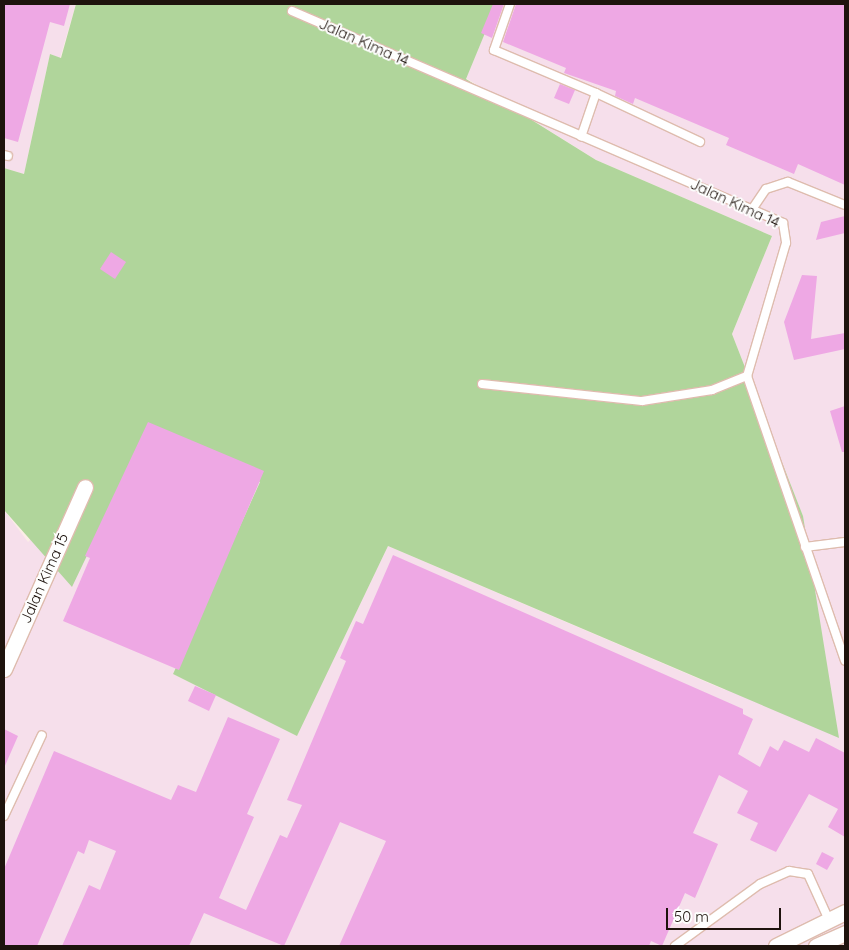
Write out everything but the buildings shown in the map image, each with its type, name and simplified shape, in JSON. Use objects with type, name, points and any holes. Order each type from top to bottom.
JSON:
[{"type":"street","name":"Jalan Kima 15","points":[[4,669],[84,487]]},
{"type":"street","points":[[776,946],[828,918],[845,912]]},
{"type":"street","points":[[816,946],[845,933]]},
{"type":"lane","points":[[510,4],[494,50],[596,93],[700,142]]},
{"type":"lane","name":"Jalan Kima 14","points":[[292,11],[581,137],[753,208],[783,223],[788,233],[747,376]]},
{"type":"lane","points":[[581,137],[596,93]]},
{"type":"lane","points":[[753,208],[766,189],[788,182],[845,205]]},
{"type":"lane","points":[[482,384],[642,401],[712,390],[747,376],[845,661]]},
{"type":"lane","points":[[805,548],[845,542]]},
{"type":"lane","points":[[4,816],[42,735]]},
{"type":"lane","points":[[674,946],[760,884],[789,871],[808,874],[828,918]]},
{"type":"shaded area","points":[[4,4],[76,4],[60,58],[50,54],[24,174],[4,168]]},
{"type":"shaded area","points":[[497,4],[845,4],[845,946],[4,946],[4,510],[28,542],[148,428],[260,482],[173,674],[297,735],[388,546],[725,690],[803,516],[732,334],[772,236],[596,160],[466,78]]},
{"type":"green space","points":[[76,4],[497,4],[466,79],[596,160],[772,236],[732,334],[803,516],[839,738],[388,546],[297,736],[173,674],[260,482],[148,428],[72,587],[4,510],[4,168],[24,174],[50,54],[61,58]]}]
